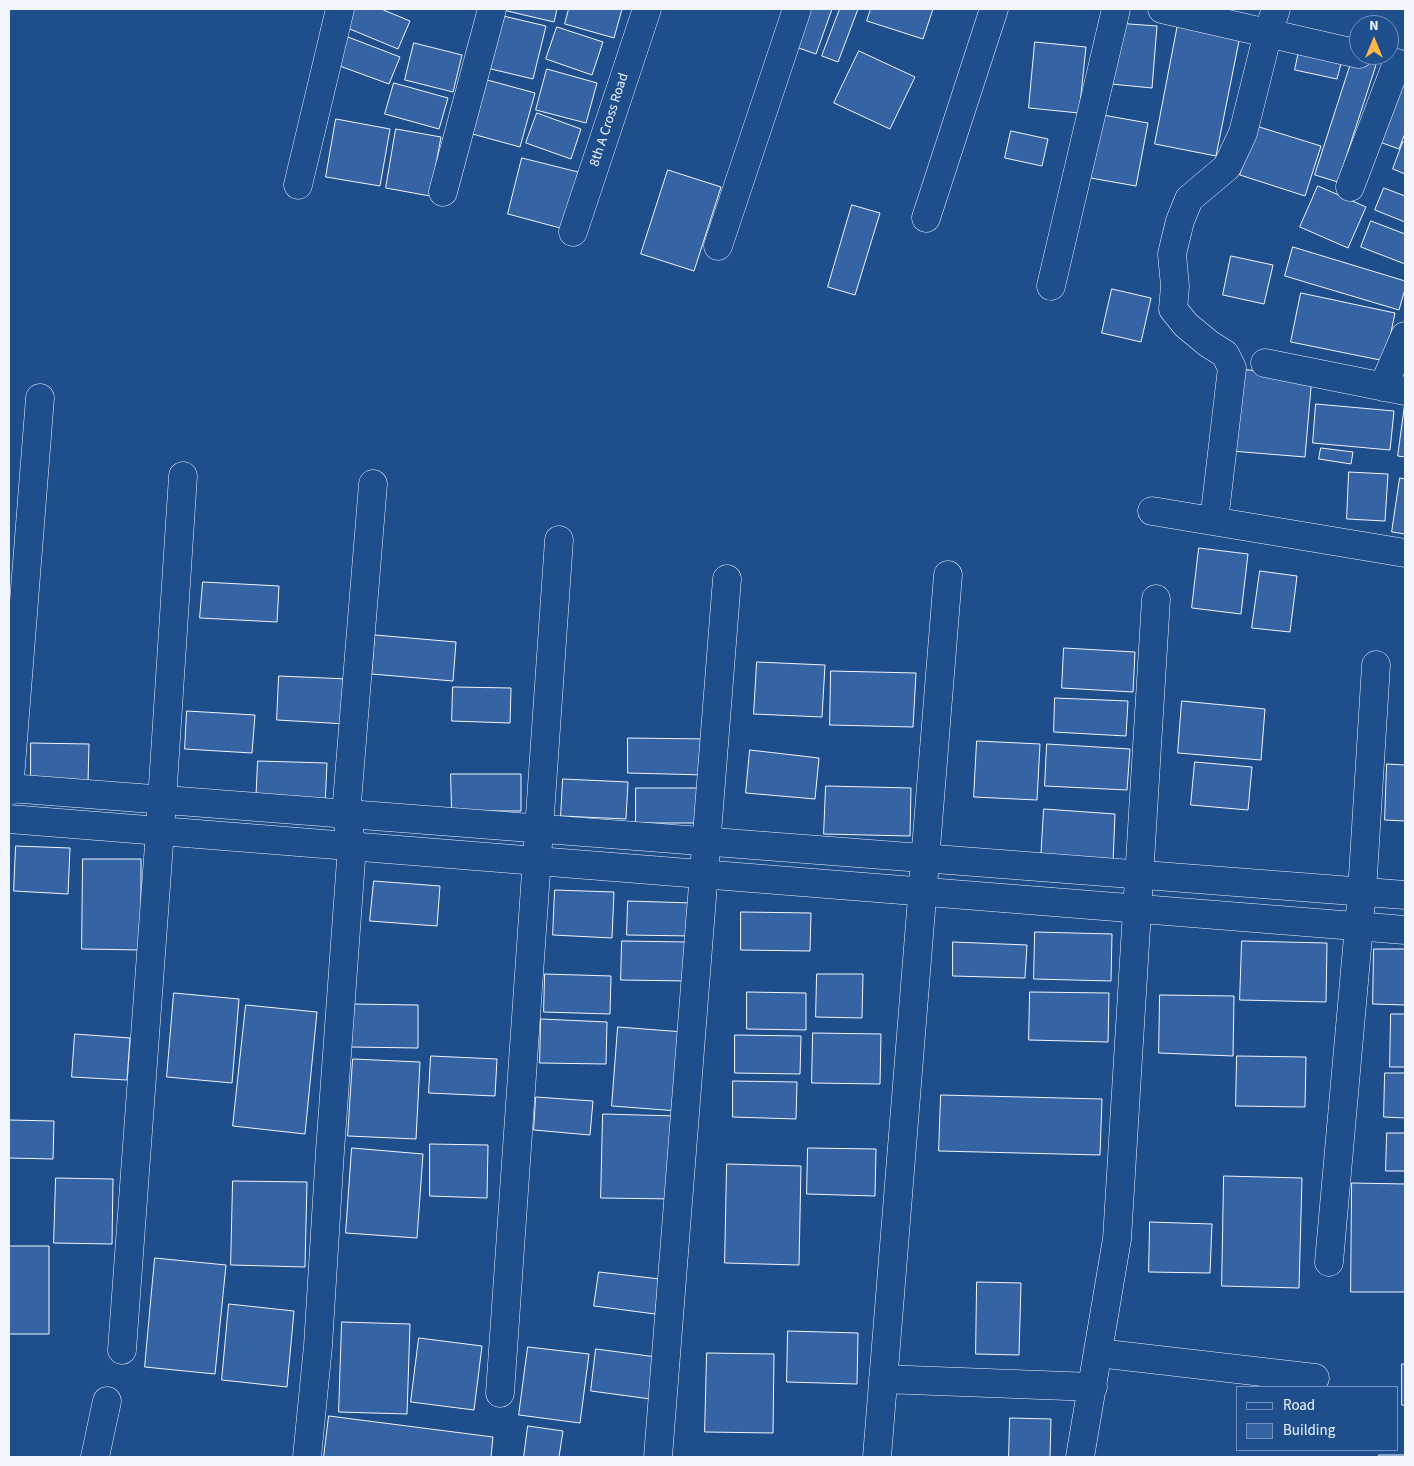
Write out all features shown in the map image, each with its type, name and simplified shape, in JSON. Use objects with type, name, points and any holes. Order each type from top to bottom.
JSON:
[{"type":"street","points":[[298,184],[340,9]]},
{"type":"street","points":[[443,192],[492,9]]},
{"type":"street","name":"8th A Cross Road","points":[[573,232],[647,9]]},
{"type":"street","points":[[718,246],[797,9]]},
{"type":"street","points":[[926,218],[994,9]]},
{"type":"street","points":[[1051,286],[1116,9]]},
{"type":"street","points":[[1162,9],[1272,21],[1349,51]]},
{"type":"street","points":[[1214,521],[1232,368],[1225,354],[1209,344],[1186,325],[1173,309],[1172,254],[1180,221],[1189,199],[1228,167],[1243,133],[1272,21]]},
{"type":"street","points":[[1350,187],[1401,64]]},
{"type":"street","points":[[1266,363],[1394,389],[1405,336]]},
{"type":"street","points":[[40,398],[9,789],[162,799],[1405,895]]},
{"type":"street","points":[[122,1350],[160,831],[183,476]]},
{"type":"street","points":[[307,1457],[318,1346],[352,846],[346,814],[373,484]]},
{"type":"street","points":[[1152,511],[1405,553]]},
{"type":"street","points":[[500,1393],[559,540]]},
{"type":"street","points":[[878,1457],[948,575]]},
{"type":"street","points":[[658,1457],[728,579]]},
{"type":"street","points":[[1080,1457],[1118,1239],[1156,599]]},
{"type":"street","points":[[1329,1262],[1362,892],[1376,665]]},
{"type":"street","points":[[9,819],[1405,930]]},
{"type":"street","points":[[1098,1352],[1315,1378]]},
{"type":"street","points":[[883,1379],[1093,1387]]},
{"type":"street","points":[[95,1457],[107,1401]]},
{"type":"building","points":[[352,9],[381,9],[410,21],[398,49],[345,27]]},
{"type":"building","points":[[504,9],[557,9],[554,22]]},
{"type":"building","points":[[569,9],[622,9],[614,38],[565,24]]},
{"type":"building","points":[[806,9],[832,9],[816,54],[793,46]]},
{"type":"building","points":[[840,9],[858,9],[838,62],[822,56]]},
{"type":"building","points":[[871,9],[933,9],[923,39],[867,21]]},
{"type":"building","points":[[499,15],[546,26],[533,79],[487,68]]},
{"type":"building","points":[[1116,23],[1157,26],[1152,88],[1111,84]]},
{"type":"building","points":[[1178,24],[1240,36],[1216,156],[1155,144]]},
{"type":"building","points":[[557,27],[603,42],[592,75],[546,59]]},
{"type":"building","points":[[348,37],[400,57],[389,84],[337,65]]},
{"type":"building","points":[[1035,42],[1086,47],[1079,113],[1029,108]]},
{"type":"building","points":[[414,43],[462,55],[453,92],[405,80]]},
{"type":"building","points":[[859,51],[915,77],[890,129],[834,103]]},
{"type":"building","points":[[1299,51],[1342,60],[1337,79],[1295,70]]},
{"type":"building","points":[[1350,65],[1376,65],[1338,182],[1315,175]]},
{"type":"building","points":[[547,69],[597,83],[586,123],[536,110]]},
{"type":"building","points":[[1405,70],[1405,133],[1399,149],[1377,141]]},
{"type":"building","points":[[480,78],[535,93],[520,147],[465,132]]},
{"type":"building","points":[[394,83],[448,98],[439,129],[385,114]]},
{"type":"building","points":[[537,113],[581,129],[571,159],[526,143]]},
{"type":"building","points":[[1097,114],[1148,123],[1136,186],[1085,177]]},
{"type":"building","points":[[336,119],[390,129],[380,186],[326,177]]},
{"type":"building","points":[[1256,126],[1321,146],[1305,196],[1240,175]]},
{"type":"building","points":[[396,129],[441,137],[430,196],[386,188]]},
{"type":"building","points":[[1011,131],[1048,139],[1042,166],[1005,158]]},
{"type":"building","points":[[1403,142],[1405,142],[1405,174],[1393,169]]},
{"type":"building","points":[[522,158],[578,172],[564,229],[508,214]]},
{"type":"building","points":[[668,170],[721,187],[694,271],[641,254]]},
{"type":"building","points":[[1318,186],[1366,207],[1348,248],[1300,227]]},
{"type":"building","points":[[1384,188],[1405,196],[1405,222],[1375,210]]},
{"type":"building","points":[[852,205],[880,213],[855,295],[828,287]]},
{"type":"building","points":[[1371,221],[1405,234],[1405,264],[1361,247]]},
{"type":"building","points":[[1293,247],[1405,281],[1405,289],[1399,310],[1285,276]]},
{"type":"building","points":[[1231,256],[1273,265],[1264,304],[1223,295]]},
{"type":"building","points":[[1112,289],[1151,298],[1141,342],[1102,333]]},
{"type":"building","points":[[1301,293],[1395,313],[1385,361],[1291,342]]},
{"type":"building","points":[[1238,369],[1312,376],[1305,457],[1231,451]]},
{"type":"building","points":[[1405,402],[1405,457],[1398,456]]},
{"type":"building","points":[[1316,404],[1394,411],[1390,450],[1313,443]]},
{"type":"building","points":[[1321,448],[1353,452],[1351,464],[1319,459]]},
{"type":"building","points":[[1349,472],[1388,474],[1385,521],[1347,519]]},
{"type":"building","points":[[1400,478],[1405,479],[1405,534],[1392,532]]},
{"type":"building","points":[[1199,548],[1248,554],[1241,614],[1192,608]]},
{"type":"building","points":[[1260,571],[1297,576],[1290,632],[1252,628]]},
{"type":"building","points":[[203,582],[279,586],[277,622],[200,618]]},
{"type":"building","points":[[375,635],[456,642],[453,681],[372,674]]},
{"type":"building","points":[[1064,648],[1135,652],[1133,692],[1062,688]]},
{"type":"building","points":[[757,662],[825,665],[822,717],[754,714]]},
{"type":"building","points":[[831,671],[916,673],[913,727],[830,725]]},
{"type":"building","points":[[279,676],[348,679],[346,724],[277,720]]},
{"type":"building","points":[[453,687],[511,688],[510,723],[452,721]]},
{"type":"building","points":[[1055,698],[1128,701],[1126,736],[1054,732]]},
{"type":"building","points":[[1182,701],[1265,709],[1261,760],[1178,753]]},
{"type":"building","points":[[187,711],[255,715],[252,753],[185,749]]},
{"type":"building","points":[[628,738],[706,739],[706,775],[628,773]]},
{"type":"building","points":[[977,741],[1040,744],[1037,800],[974,797]]},
{"type":"building","points":[[31,743],[89,744],[88,782],[31,781]]},
{"type":"building","points":[[1047,744],[1130,749],[1127,790],[1045,786]]},
{"type":"building","points":[[750,750],[819,758],[815,799],[746,793]]},
{"type":"building","points":[[258,761],[327,763],[325,806],[256,804]]},
{"type":"building","points":[[1195,762],[1252,767],[1248,810],[1191,805]]},
{"type":"building","points":[[1387,764],[1405,765],[1405,821],[1385,820]]},
{"type":"building","points":[[451,774],[521,774],[521,811],[452,811]]},
{"type":"building","points":[[563,779],[628,782],[626,819],[561,816]]},
{"type":"building","points":[[826,786],[911,788],[910,836],[824,834]]},
{"type":"building","points":[[636,788],[701,788],[701,823],[636,823]]},
{"type":"building","points":[[1044,809],[1115,814],[1113,863],[1041,860]]},
{"type":"building","points":[[16,846],[70,848],[68,894],[14,891]]},
{"type":"building","points":[[83,859],[141,859],[141,950],[82,949]]},
{"type":"building","points":[[374,881],[440,886],[437,926],[370,921]]},
{"type":"building","points":[[555,890],[614,892],[612,938],[553,935]]},
{"type":"building","points":[[628,901],[693,903],[692,936],[627,935]]},
{"type":"building","points":[[741,912],[811,913],[810,951],[741,950]]},
{"type":"building","points":[[1035,932],[1112,934],[1111,981],[1034,979]]},
{"type":"building","points":[[622,941],[687,942],[687,981],[621,980]]},
{"type":"building","points":[[1242,941],[1327,943],[1326,1002],[1240,1000]]},
{"type":"building","points":[[953,942],[1027,945],[1025,978],[953,976]]},
{"type":"building","points":[[1374,949],[1405,949],[1405,1005],[1373,1004]]},
{"type":"building","points":[[545,974],[611,976],[610,1014],[544,1012]]},
{"type":"building","points":[[817,974],[863,974],[862,1018],[816,1017]]},
{"type":"building","points":[[747,992],[806,993],[806,1030],[747,1029]]},
{"type":"building","points":[[1030,992],[1109,993],[1108,1042],[1029,1040]]},
{"type":"building","points":[[174,993],[239,999],[232,1083],[167,1077]]},
{"type":"building","points":[[1160,995],[1234,996],[1233,1056],[1159,1053]]},
{"type":"building","points":[[352,1004],[418,1005],[418,1048],[351,1047]]},
{"type":"building","points":[[246,1005],[317,1012],[305,1134],[233,1126]]},
{"type":"building","points":[[1391,1014],[1405,1014],[1405,1067],[1390,1067]]},
{"type":"building","points":[[541,1019],[607,1022],[606,1064],[540,1063]]},
{"type":"building","points":[[618,1027],[684,1032],[678,1111],[612,1106]]},
{"type":"building","points":[[813,1033],[881,1034],[880,1084],[812,1083]]},
{"type":"building","points":[[75,1034],[130,1038],[127,1080],[72,1077]]},
{"type":"building","points":[[735,1035],[801,1036],[800,1074],[735,1073]]},
{"type":"building","points":[[431,1056],[497,1059],[495,1096],[429,1093]]},
{"type":"building","points":[[1237,1056],[1306,1057],[1305,1107],[1236,1106]]},
{"type":"building","points":[[353,1059],[420,1062],[416,1139],[348,1136]]},
{"type":"building","points":[[1385,1073],[1405,1073],[1405,1118],[1384,1117]]},
{"type":"building","points":[[733,1081],[797,1082],[796,1119],[733,1117]]},
{"type":"building","points":[[941,1095],[1102,1099],[1100,1155],[939,1151]]},
{"type":"building","points":[[536,1097],[593,1101],[590,1135],[534,1130]]},
{"type":"building","points":[[603,1114],[677,1116],[675,1199],[601,1198]]},
{"type":"building","points":[[9,1120],[54,1121],[53,1159],[9,1158]]},
{"type":"building","points":[[1387,1133],[1405,1133],[1405,1171],[1386,1171]]},
{"type":"building","points":[[430,1144],[488,1145],[487,1198],[430,1196]]},
{"type":"building","points":[[352,1148],[423,1154],[417,1238],[346,1233]]},
{"type":"building","points":[[808,1148],[876,1149],[875,1196],[807,1194]]},
{"type":"building","points":[[727,1164],[801,1166],[799,1265],[725,1263]]},
{"type":"building","points":[[1224,1176],[1302,1178],[1299,1288],[1222,1286]]},
{"type":"building","points":[[56,1178],[113,1179],[112,1244],[54,1243]]},
{"type":"building","points":[[233,1181],[307,1182],[305,1267],[231,1265]]},
{"type":"building","points":[[1352,1183],[1405,1184],[1405,1292],[1351,1292]]},
{"type":"building","points":[[1150,1222],[1212,1224],[1210,1273],[1149,1272]]},
{"type":"building","points":[[9,1246],[49,1246],[49,1334],[9,1334]]},
{"type":"building","points":[[155,1258],[226,1265],[215,1374],[145,1367]]},
{"type":"building","points":[[599,1272],[660,1279],[655,1314],[594,1306]]},
{"type":"building","points":[[977,1282],[1021,1283],[1019,1355],[976,1354]]},
{"type":"building","points":[[229,1304],[294,1311],[287,1387],[222,1380]]},
{"type":"building","points":[[342,1322],[410,1324],[407,1414],[339,1412]]},
{"type":"building","points":[[788,1331],[858,1333],[857,1384],[787,1382]]},
{"type":"building","points":[[419,1338],[482,1346],[474,1410],[411,1402]]},
{"type":"building","points":[[528,1347],[589,1354],[580,1423],[519,1415]]},
{"type":"building","points":[[596,1349],[664,1358],[658,1400],[591,1391]]},
{"type":"building","points":[[707,1353],[774,1354],[773,1433],[705,1432]]},
{"type":"building","points":[[1402,1364],[1405,1364],[1405,1406],[1402,1405]]},
{"type":"building","points":[[329,1416],[493,1437],[491,1457],[324,1457]]},
{"type":"building","points":[[1010,1418],[1051,1419],[1050,1457],[1009,1457]]},
{"type":"building","points":[[528,1426],[563,1431],[559,1457],[524,1457]]},
{"type":"building","points":[[1379,1455],[1405,1455],[1405,1457],[1379,1457]]}]
